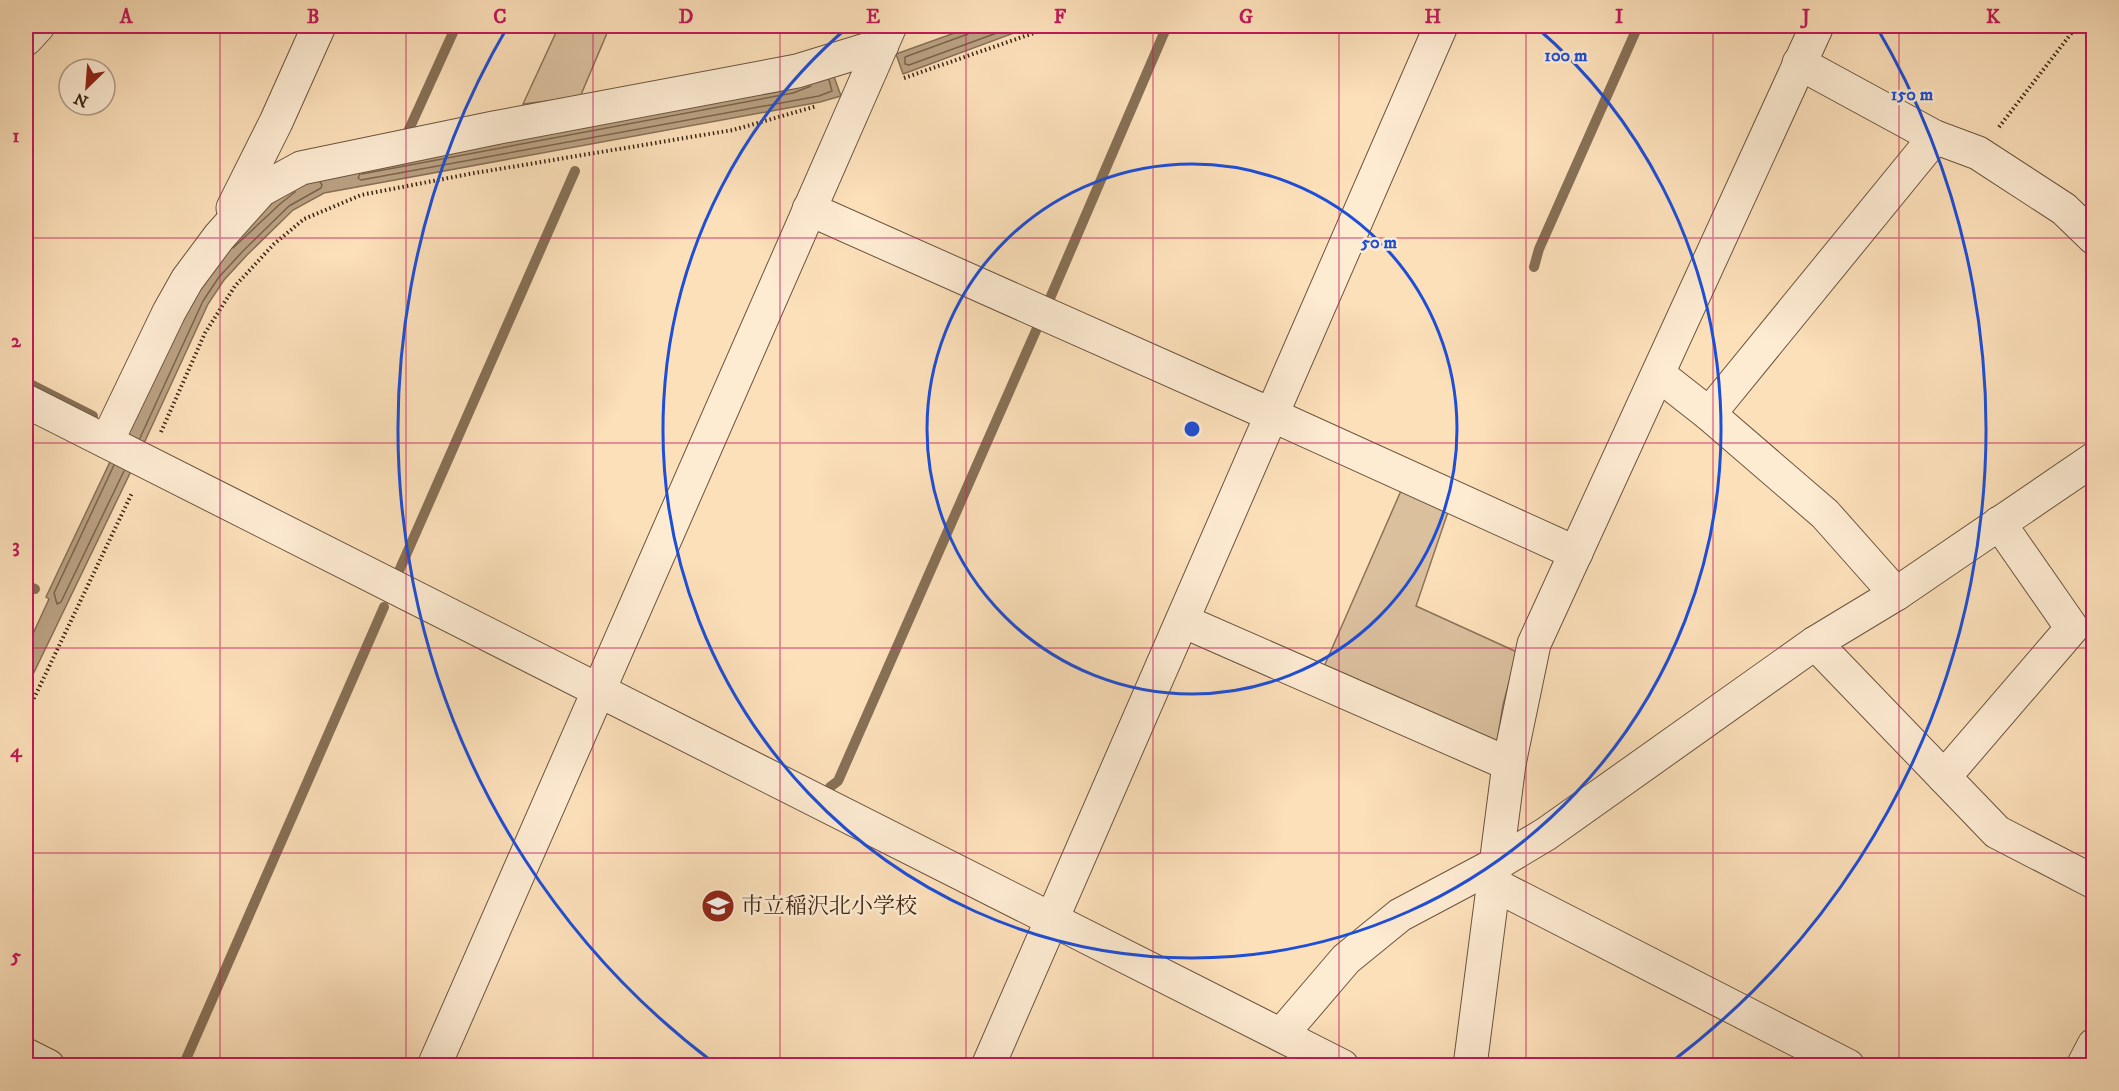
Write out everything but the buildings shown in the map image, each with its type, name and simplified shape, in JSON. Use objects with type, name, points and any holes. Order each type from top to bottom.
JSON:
[{"type":"street","points":[[26,39],[38,26]]},
{"type":"street","points":[[988,1065],[1441,26]]},
{"type":"street","points":[[1470,1065],[1509,764],[1534,645],[1817,26]]},
{"type":"street","points":[[219,237],[276,122],[308,29]]},
{"type":"street","points":[[434,1065],[886,35]]},
{"type":"street","points":[[127,451],[182,288],[219,237],[261,190],[301,168],[494,128],[797,71],[886,35]]},
{"type":"street","points":[[1799,63],[1935,136],[1978,153],[2064,209],[2094,238]]},
{"type":"street","points":[[1709,414],[1935,136]]},
{"type":"street","points":[[809,209],[1576,553]]},
{"type":"street","points":[[1658,374],[1709,414],[1825,514],[1896,594]]},
{"type":"street","points":[[26,401],[1342,1065]]},
{"type":"street","points":[[1281,1035],[1346,959],[1400,915],[1494,874],[1546,834],[1815,643],[1896,594],[2094,459]]},
{"type":"street","points":[[1944,777],[2072,628],[2000,523]]},
{"type":"street","points":[[1183,621],[1509,764]]},
{"type":"street","points":[[1815,643],[1997,832],[2094,882]]},
{"type":"street","points":[[1494,874],[1848,1065]]},
{"type":"street","points":[[2083,1065],[2094,1045]]},
{"type":"street","points":[[26,1055],[48,1065]]},
{"type":"path","points":[[26,715],[127,451],[235,286],[274,244],[304,219],[361,195],[469,174],[733,130],[860,94],[1054,26]]},
{"type":"path","points":[[1978,153],[2077,26]]},
{"type":"shaded area","points":[[559,26],[610,26],[580,97],[523,104]]},
{"type":"shaded area","points":[[1404,484],[1450,506],[1416,606],[1517,652],[1503,705],[1496,748],[1322,671]]},
{"type":"water","points":[[974,26],[1033,26],[903,74],[896,54]]},
{"type":"water","points":[[832,71],[841,96],[820,102],[324,193],[293,210],[224,280],[208,304],[134,465],[26,689],[26,649],[49,599],[46,597],[190,293],[220,252],[276,199],[300,180]]},
{"type":"waterway","points":[[406,136],[456,26]]},
{"type":"waterway","points":[[861,42],[865,41],[871,26]]},
{"type":"waterway","points":[[1048,303],[1167,26]]},
{"type":"waterway","points":[[1534,267],[1539,249],[1638,26]]},
{"type":"waterway","points":[[399,571],[575,171]]},
{"type":"waterway","points":[[830,787],[838,781],[1038,326]]},
{"type":"waterway","points":[[26,382],[93,416]]},
{"type":"waterway","points":[[26,585],[35,589]]},
{"type":"waterway","points":[[183,1066],[384,607]]},
{"type":"place","name":"市立稲沢北小学校","points":[[718,906]]}]
